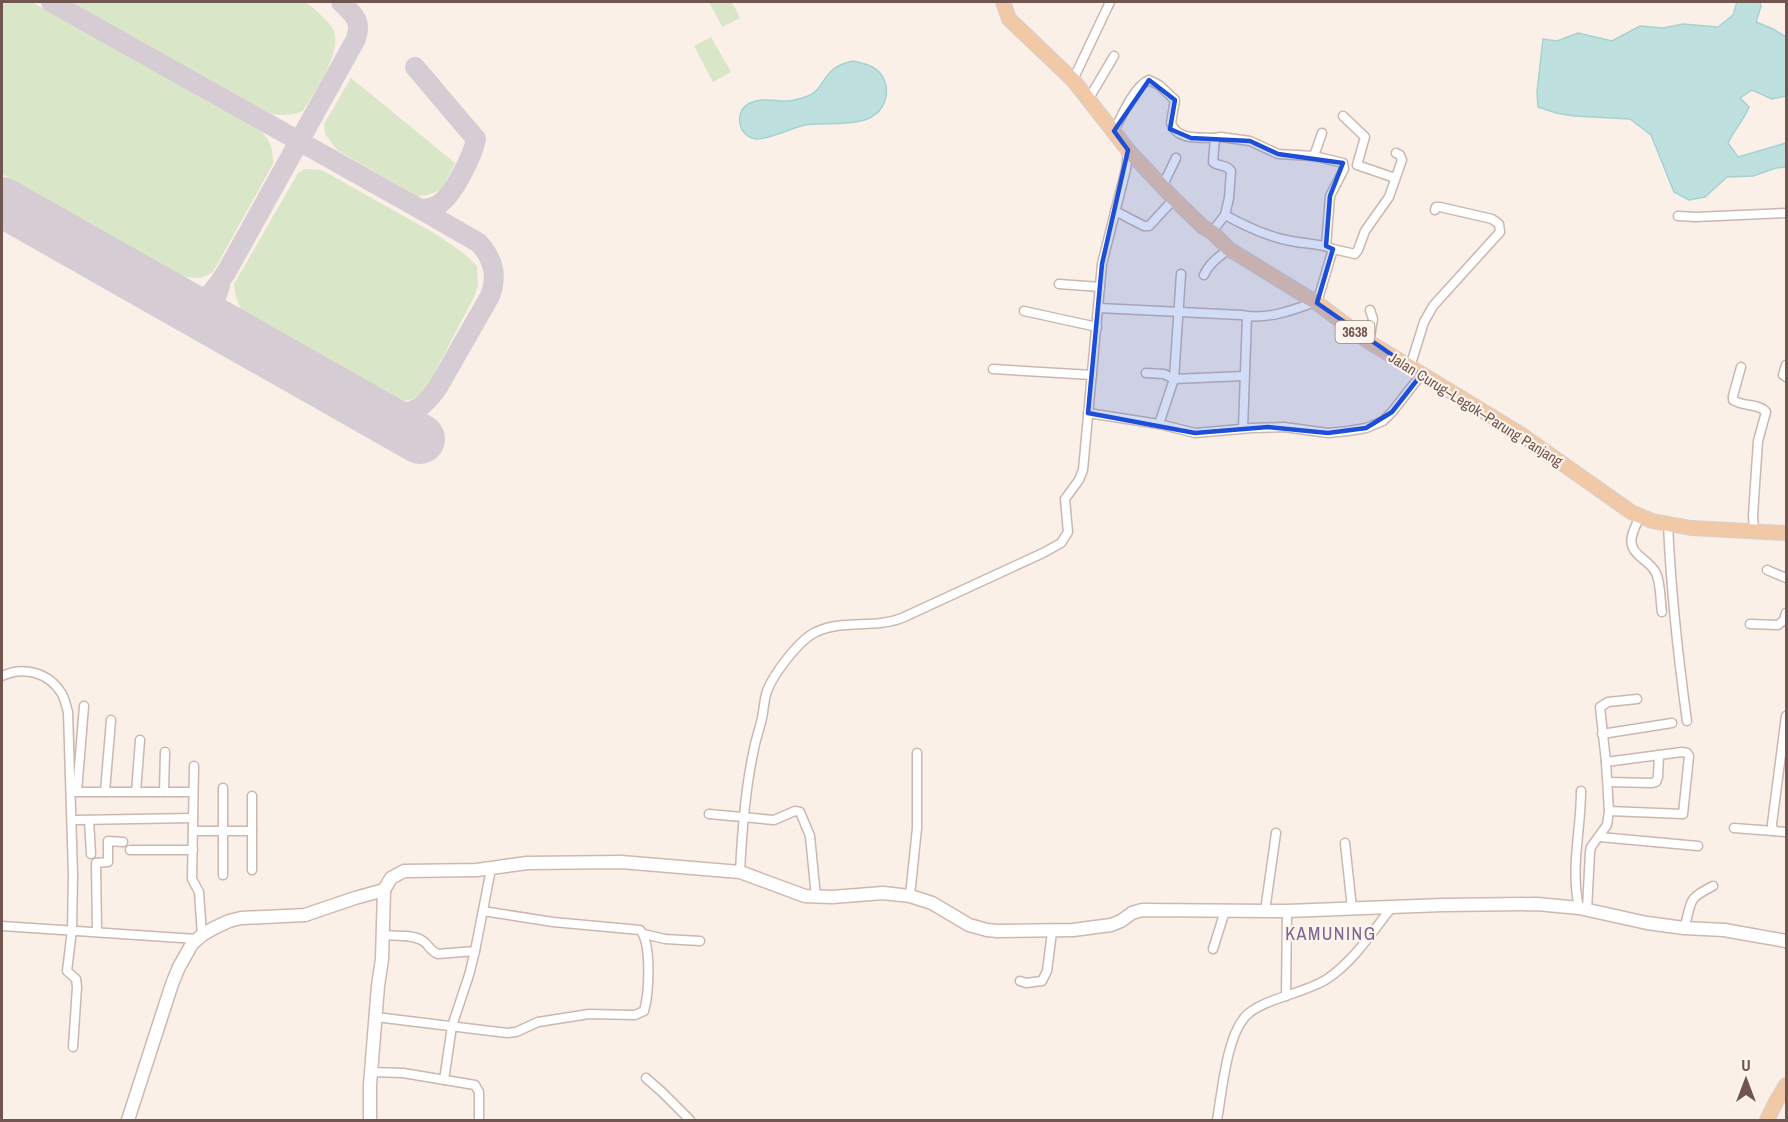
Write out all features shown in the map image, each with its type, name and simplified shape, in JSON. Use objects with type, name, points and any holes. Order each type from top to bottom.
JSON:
[{"type":"main road","name":"Jalan Curug–Legok–Parung Panjang","points":[[1003,2],[1009,19],[1073,80],[1128,150],[1174,199],[1229,249],[1316,302],[1369,342],[1519,432],[1630,512],[1668,525],[1786,533]]},
{"type":"main road","points":[[1767,1120],[1786,1086]]},
{"type":"street","points":[[1073,80],[1110,2]]},
{"type":"street","points":[[1088,100],[1114,56]]},
{"type":"street","points":[[1099,308],[1253,318],[1290,312],[1316,302],[1329,248],[1330,196],[1344,169],[1344,165],[1339,161],[1314,156],[1278,154],[1250,141],[1221,137],[1192,138],[1176,132],[1171,123],[1175,100],[1160,85],[1149,80],[1142,85],[1114,131]]},
{"type":"street","points":[[1343,116],[1365,136],[1356,163],[1358,166],[1395,178]]},
{"type":"street","points":[[1314,156],[1322,133]]},
{"type":"street","points":[[1212,232],[1225,215],[1231,171],[1213,162],[1215,138]]},
{"type":"street","points":[[740,872],[744,817],[754,750],[767,691],[776,675],[801,643],[827,627],[894,621],[1043,554],[1061,543],[1068,532],[1065,500],[1083,470],[1102,264],[1126,169],[1128,150]]},
{"type":"street","points":[[1225,215],[1244,226],[1289,241],[1355,254],[1365,231],[1389,197],[1402,160],[1396,153]]},
{"type":"street","points":[[1162,187],[1176,158]]},
{"type":"street","points":[[1115,211],[1144,226],[1149,226],[1174,199]]},
{"type":"street","points":[[1088,413],[1159,424],[1195,433],[1284,427],[1328,433],[1366,428],[1383,421],[1392,412],[1415,371],[1424,322],[1432,306],[1500,232],[1499,224],[1492,219],[1440,207],[1436,207],[1435,210]]},
{"type":"street","points":[[1678,216],[1786,213]]},
{"type":"street","points":[[1204,275],[1214,260],[1229,249]]},
{"type":"street","points":[[1159,424],[1174,379],[1181,274]]},
{"type":"street","points":[[1059,284],[1100,287]]},
{"type":"street","points":[[1369,342],[1373,319],[1370,310]]},
{"type":"street","points":[[1024,311],[1097,327]]},
{"type":"street","points":[[1243,428],[1247,317]]},
{"type":"street","points":[[1786,364],[1783,375],[1786,377]]},
{"type":"street","points":[[1741,367],[1733,400],[1766,410],[1758,441],[1754,532]]},
{"type":"street","points":[[993,369],[1092,375]]},
{"type":"street","points":[[1146,373],[1164,374],[1174,379],[1244,376]]},
{"type":"street","points":[[1640,516],[1634,530],[1631,547],[1653,568],[1657,575],[1662,612]]},
{"type":"street","points":[[1668,525],[1669,559],[1687,721]]},
{"type":"street","points":[[1767,570],[1786,578]]},
{"type":"street","points":[[1750,624],[1778,625],[1784,620],[1786,613]]},
{"type":"street","points":[[2,675],[20,670],[31,671],[45,677],[63,696],[68,712],[73,875],[72,930],[67,971],[77,983],[73,1047]]},
{"type":"street","points":[[1583,909],[1590,852],[1607,825],[1609,811],[1608,782],[1599,710],[1608,702],[1637,699]]},
{"type":"street","points":[[84,706],[78,792],[194,792]]},
{"type":"street","points":[[1773,831],[1772,820],[1786,716]]},
{"type":"street","points":[[105,792],[111,720]]},
{"type":"street","points":[[1602,734],[1672,723]]},
{"type":"street","points":[[136,792],[140,740]]},
{"type":"street","points":[[164,792],[165,752]]},
{"type":"street","points":[[1606,762],[1682,752],[1688,754],[1683,814],[1609,811]]},
{"type":"street","points":[[910,896],[917,828],[917,753]]},
{"type":"street","points":[[1608,782],[1656,782],[1659,755]]},
{"type":"street","points":[[194,766],[192,879],[200,892],[199,937]]},
{"type":"street","points":[[223,788],[223,875]]},
{"type":"street","points":[[1581,791],[1574,882],[1583,909]]},
{"type":"street","points":[[252,796],[252,870]]},
{"type":"street","points":[[709,814],[774,820],[795,811],[800,812],[810,836],[816,897]]},
{"type":"street","points":[[78,820],[193,818]]},
{"type":"street","points":[[89,820],[92,854]]},
{"type":"street","points":[[1734,828],[1786,832]]},
{"type":"street","points":[[193,831],[252,831]]},
{"type":"street","points":[[1265,911],[1276,833]]},
{"type":"street","points":[[1600,837],[1698,846]]},
{"type":"street","points":[[97,932],[96,863],[108,862],[108,841],[123,842]]},
{"type":"street","points":[[1345,843],[1352,908]]},
{"type":"street","points":[[130,850],[193,850]]},
{"type":"street","points":[[370,1120],[371,1072],[382,959],[384,890],[391,879],[404,870],[454,872],[527,863],[621,862],[740,872],[792,892],[816,897],[883,893],[910,896],[932,903],[977,928],[997,931],[1052,932],[1111,925],[1142,910],[1265,911],[1537,904],[1583,909],[1647,923],[1724,930],[1786,941]]},
{"type":"street","points":[[444,1080],[452,1026],[469,975],[491,869]]},
{"type":"street","points":[[1683,928],[1689,904],[1696,895],[1713,886]]},
{"type":"street","points":[[128,1120],[171,984],[179,967],[199,937],[229,921],[255,917],[305,915],[355,897],[384,890]]},
{"type":"street","points":[[1217,1120],[1231,1047],[1243,1019],[1254,1010],[1308,989],[1328,978],[1351,959],[1392,908]]},
{"type":"street","points":[[1286,996],[1287,910]]},
{"type":"street","points":[[1213,949],[1224,911]]},
{"type":"street","points":[[376,1017],[507,1033],[516,1032],[538,1022],[589,1014],[635,1015],[642,1013],[647,1000],[649,984],[647,946],[644,934],[639,929],[553,922],[483,912]]},
{"type":"street","points":[[2,927],[199,937]]},
{"type":"street","points":[[1020,981],[1026,983],[1042,981],[1047,971],[1052,932]]},
{"type":"street","points":[[644,934],[665,939],[700,941]]},
{"type":"street","points":[[383,935],[417,938],[438,954],[474,951]]},
{"type":"street","points":[[371,1072],[403,1072],[472,1084],[479,1092],[479,1120]]},
{"type":"street","points":[[646,1078],[690,1120]]},
{"type":"highlighted area","points":[[1149,80],[1175,100],[1170,129],[1191,138],[1250,141],[1278,154],[1343,163],[1330,196],[1326,246],[1333,249],[1317,303],[1421,375],[1392,412],[1366,428],[1328,433],[1268,427],[1195,433],[1088,413],[1102,264],[1128,150],[1114,131]]},
{"type":"green space","points":[[2,2],[32,2],[261,131],[267,138],[273,154],[273,164],[213,272],[201,278],[183,277],[2,174]]},
{"type":"green space","points":[[71,2],[306,2],[333,29],[334,48],[326,71],[303,111],[287,115],[271,114]]},
{"type":"green space","points":[[709,2],[732,2],[740,18],[722,27]]},
{"type":"green space","points":[[711,37],[731,72],[713,82],[694,46]]},
{"type":"green space","points":[[351,78],[455,163],[441,190],[417,196],[337,150],[325,134],[324,124]]},
{"type":"green space","points":[[306,169],[321,170],[329,174],[439,236],[477,266],[478,285],[474,297],[427,387],[413,399],[401,401],[242,311],[239,305],[234,284],[298,173]]},
{"type":"water","points":[[1737,2],[1760,2],[1756,22],[1786,37],[1786,96],[1772,99],[1752,90],[1740,98],[1749,107],[1728,143],[1738,157],[1786,143],[1786,167],[1753,176],[1727,177],[1705,197],[1689,200],[1674,192],[1651,135],[1630,119],[1574,116],[1538,107],[1537,92],[1543,39],[1557,41],[1578,33],[1612,41],[1640,26],[1663,28],[1683,24],[1718,27],[1733,15]]},
{"type":"water","points":[[853,61],[876,70],[885,82],[885,100],[880,110],[872,116],[851,123],[805,125],[762,139],[751,137],[742,129],[741,112],[750,103],[765,100],[790,101],[808,96],[819,88],[835,68]]},
{"type":"taxiway","points":[[51,2],[420,209],[479,243],[484,249],[491,261],[494,274],[490,296],[430,398],[418,408],[402,413],[377,410],[353,401]]},
{"type":"taxiway","points":[[160,292],[184,300],[200,300],[213,291],[227,271],[356,39],[358,32],[356,18],[341,2]]},
{"type":"taxiway","points":[[415,67],[476,139],[467,164],[450,193],[437,205],[420,209]]},
{"type":"taxiway","points":[[220,286],[214,312],[219,321],[231,332]]},
{"type":"runway","points":[[2,202],[420,439]]},
{"type":"district","name":"KAMUNING","points":[[1331,933]]}]
